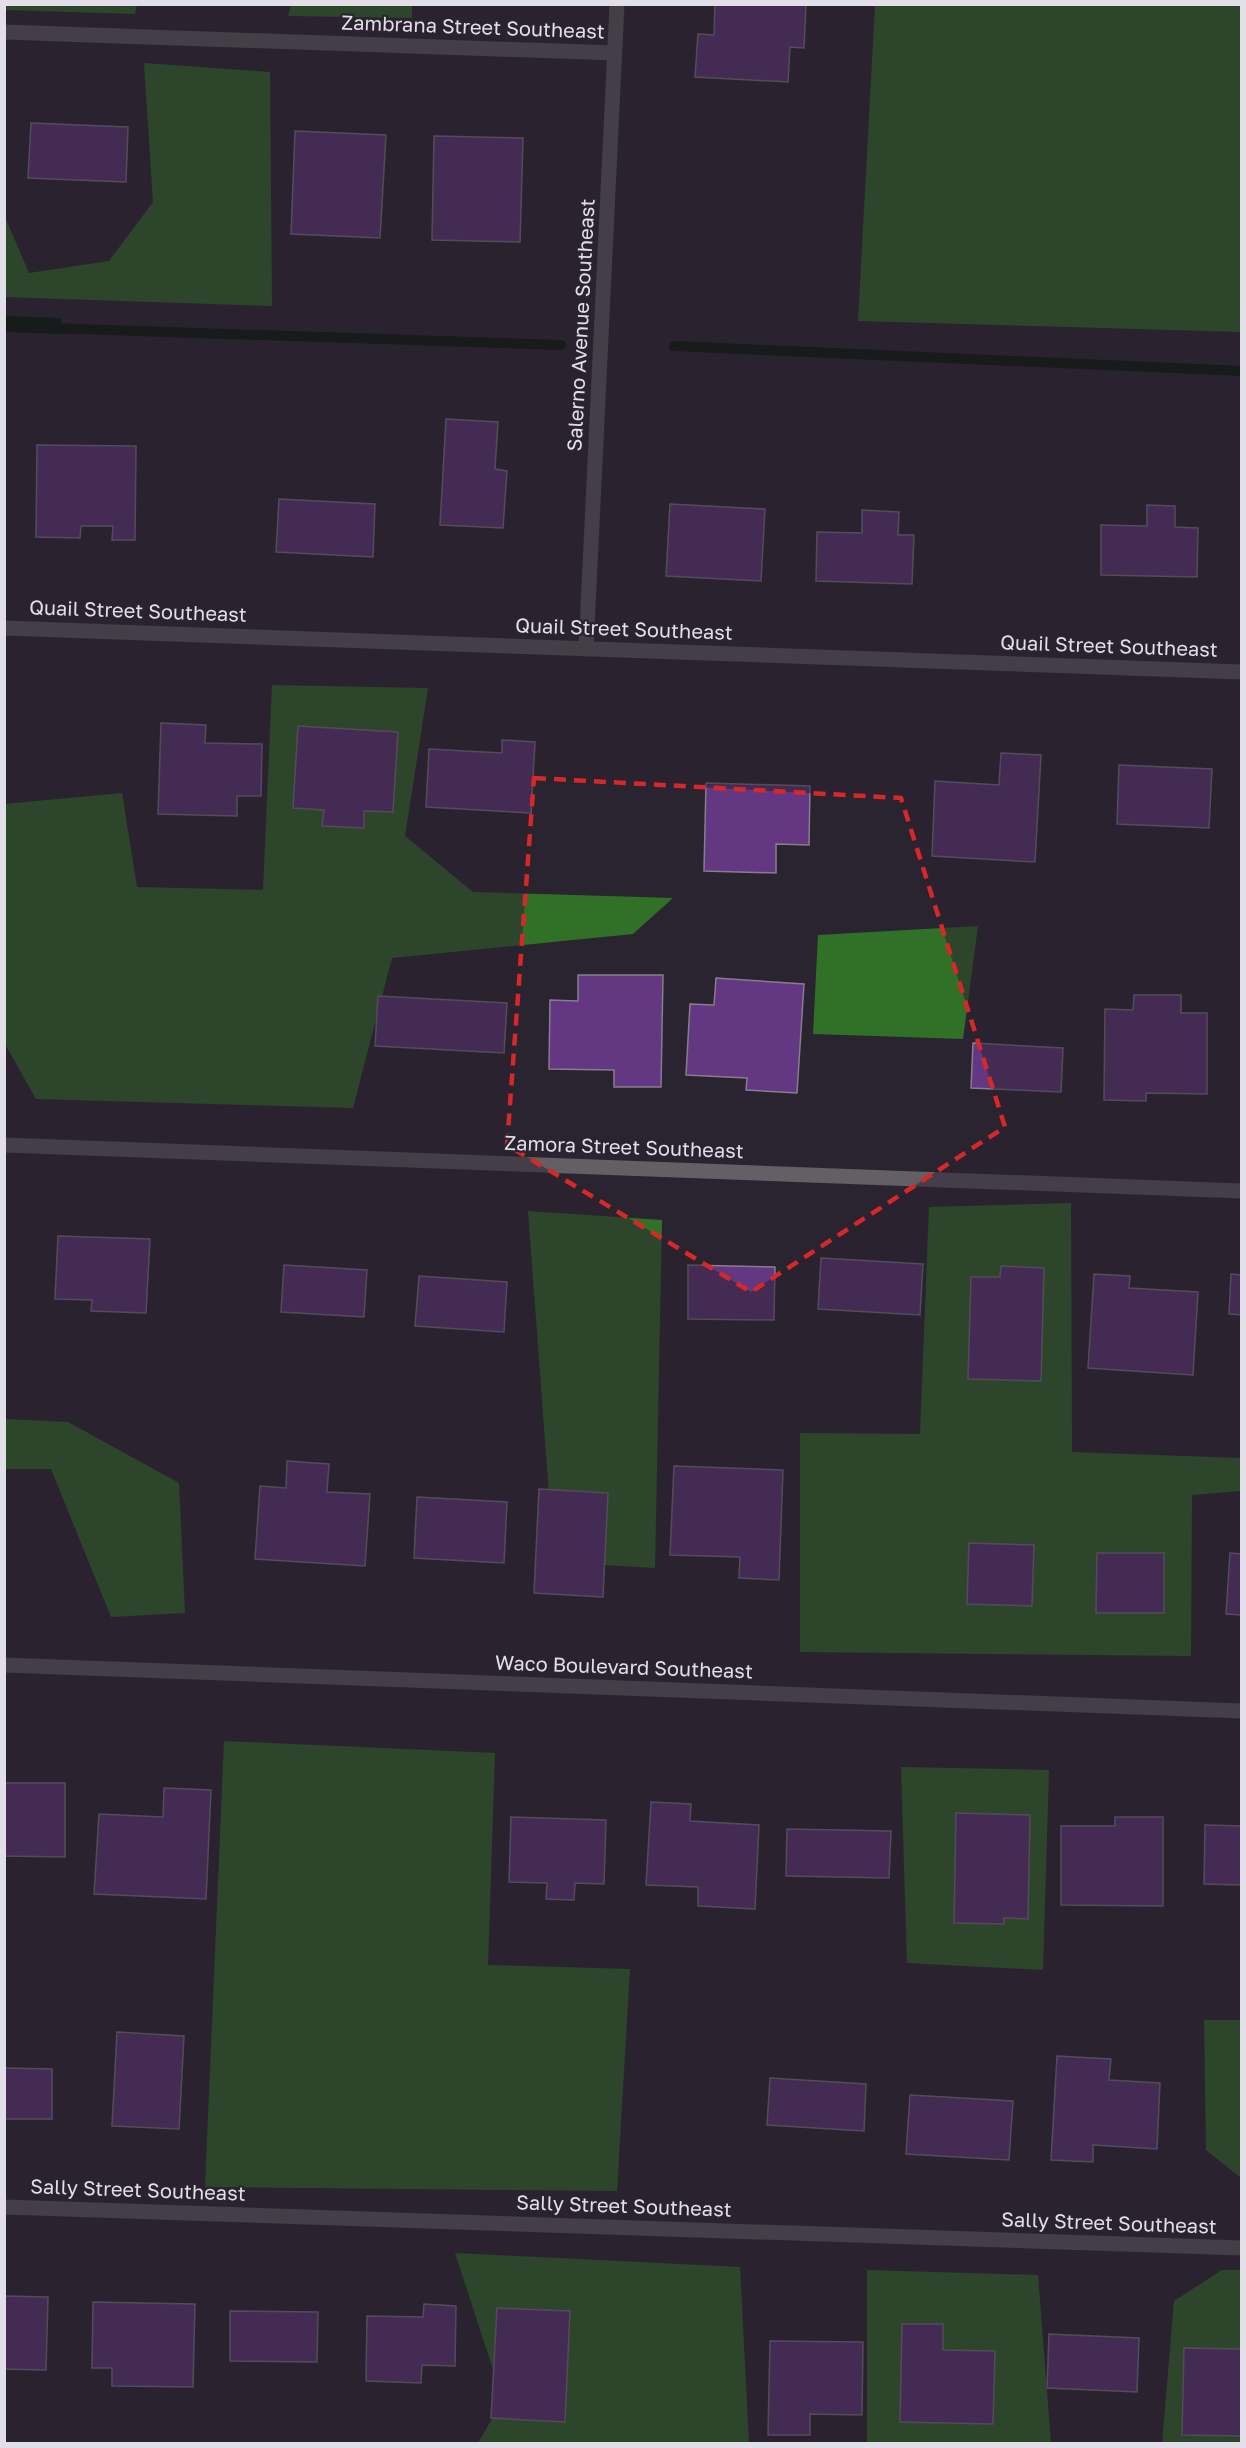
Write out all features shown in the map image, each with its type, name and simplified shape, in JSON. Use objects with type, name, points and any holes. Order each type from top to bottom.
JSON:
[{"type":"street","name":"Salerno Avenue Southeast","points":[[586,649],[617,4]]},
{"type":"street","name":"Zambrana Street Southeast","points":[[4,32],[615,53]]},
{"type":"street","name":"Quail Street Southeast","points":[[4,628],[1242,672]]},
{"type":"street","name":"Zamora Street Southeast","points":[[4,1145],[1242,1191]]},
{"type":"street","name":"Waco Boulevard Southeast","points":[[4,1665],[1242,1711]]},
{"type":"street","name":"Sally Street Southeast","points":[[4,2207],[1242,2248]]},
{"type":"highlighted area","points":[[534,778],[901,798],[1005,1127],[751,1292],[507,1145]]},
{"type":"green space","points":[[5,4],[137,5],[135,14],[5,10]]},
{"type":"green space","points":[[291,5],[412,5],[412,18],[288,16]]},
{"type":"green space","points":[[875,5],[1241,5],[1241,332],[858,321]]},
{"type":"green space","points":[[144,63],[270,72],[272,306],[5,297],[5,217],[29,273],[109,261],[153,202]]},
{"type":"green space","points":[[272,685],[428,688],[405,836],[473,892],[673,898],[633,934],[392,958],[353,1108],[36,1099],[5,1044],[4,804],[122,793],[137,887],[263,890]]},
{"type":"green space","points":[[978,926],[963,1039],[813,1034],[818,935]]},
{"type":"green space","points":[[1071,1203],[1072,1452],[1241,1458],[1241,1491],[1192,1495],[1191,1656],[800,1652],[800,1433],[920,1434],[929,1207]]},
{"type":"green space","points":[[528,1211],[662,1220],[655,1568],[554,1562]]},
{"type":"green space","points":[[5,1419],[68,1422],[179,1483],[185,1613],[111,1617],[51,1469],[5,1469]]},
{"type":"green space","points":[[224,1741],[495,1753],[488,1965],[630,1969],[617,2191],[205,2187]]},
{"type":"green space","points":[[901,1767],[1049,1770],[1043,1970],[907,1963]]},
{"type":"green space","points":[[1204,2020],[1241,2020],[1241,2178],[1206,2150]]},
{"type":"green space","points":[[455,2253],[740,2267],[749,2443],[478,2443],[503,2400]]},
{"type":"green space","points":[[867,2270],[1038,2275],[1051,2443],[867,2444]]},
{"type":"green space","points":[[1222,2270],[1241,2270],[1241,2443],[1162,2444],[1174,2301]]},
{"type":"shaded area","points":[[5,316],[61,318],[62,334],[5,332]]},
{"type":"building","points":[[715,4],[806,5],[804,48],[790,47],[788,82],[695,77],[698,34],[714,35]]},
{"type":"building","points":[[31,123],[128,127],[126,182],[28,178]]},
{"type":"building","points":[[295,131],[386,135],[380,238],[291,234]]},
{"type":"building","points":[[434,136],[523,138],[520,242],[432,240]]},
{"type":"building","points":[[446,419],[498,422],[495,469],[507,471],[503,528],[440,525]]},
{"type":"building","points":[[37,445],[136,446],[135,540],[112,540],[113,526],[81,526],[80,538],[36,537]]},
{"type":"building","points":[[279,499],[375,504],[373,557],[276,552]]},
{"type":"building","points":[[670,504],[765,509],[761,581],[666,576]]},
{"type":"building","points":[[1147,505],[1175,506],[1175,527],[1198,528],[1197,577],[1101,575],[1101,525],[1147,526]]},
{"type":"building","points":[[862,510],[899,512],[898,535],[914,535],[912,584],[816,581],[817,532],[862,533]]},
{"type":"building","points":[[161,723],[206,725],[205,743],[262,744],[261,796],[237,796],[237,816],[158,814]]},
{"type":"building","points":[[298,726],[398,732],[393,812],[364,811],[364,828],[322,826],[324,810],[293,808]]},
{"type":"building","points":[[502,740],[535,742],[531,813],[426,807],[429,749],[502,753]]},
{"type":"building","points":[[1001,753],[1041,755],[1035,862],[932,856],[935,781],[999,785]]},
{"type":"building","points":[[1119,765],[1212,769],[1209,828],[1117,824]]},
{"type":"building","points":[[706,783],[810,786],[809,845],[776,844],[776,873],[704,871]]},
{"type":"building","points":[[578,975],[663,975],[661,1087],[614,1087],[614,1070],[549,1069],[550,1000],[578,1001]]},
{"type":"building","points":[[716,978],[804,984],[797,1093],[746,1090],[747,1078],[686,1075],[690,1004],[714,1005]]},
{"type":"building","points":[[1134,995],[1181,995],[1181,1013],[1207,1013],[1207,1094],[1146,1093],[1146,1101],[1104,1100],[1105,1009],[1133,1010]]},
{"type":"building","points":[[378,996],[507,1003],[504,1053],[375,1046]]},
{"type":"building","points":[[973,1043],[1063,1048],[1061,1092],[971,1088]]},
{"type":"building","points":[[58,1236],[150,1239],[146,1313],[91,1311],[92,1300],[55,1299]]},
{"type":"building","points":[[821,1258],[923,1264],[920,1315],[818,1309]]},
{"type":"building","points":[[284,1265],[367,1270],[364,1317],[281,1312]]},
{"type":"building","points":[[688,1265],[775,1267],[774,1320],[688,1319]]},
{"type":"building","points":[[1001,1266],[1044,1268],[1041,1381],[968,1379],[971,1277],[1000,1277]]},
{"type":"building","points":[[1094,1274],[1130,1276],[1129,1288],[1198,1292],[1193,1375],[1088,1368]]},
{"type":"building","points":[[1231,1274],[1242,1275],[1242,1315],[1229,1314]]},
{"type":"building","points":[[419,1276],[507,1282],[504,1332],[415,1326]]},
{"type":"building","points":[[287,1461],[329,1464],[327,1492],[370,1494],[365,1566],[255,1559],[260,1486],[286,1488]]},
{"type":"building","points":[[674,1466],[783,1470],[779,1580],[739,1578],[740,1557],[670,1555]]},
{"type":"building","points":[[539,1489],[608,1493],[603,1597],[534,1593]]},
{"type":"building","points":[[417,1497],[507,1502],[504,1563],[414,1558]]},
{"type":"building","points":[[969,1543],[1034,1545],[1032,1606],[967,1604]]},
{"type":"building","points":[[1097,1553],[1164,1553],[1164,1613],[1096,1613]]},
{"type":"building","points":[[1230,1553],[1242,1554],[1242,1615],[1226,1614]]},
{"type":"building","points":[[4,1783],[65,1783],[65,1857],[4,1856]]},
{"type":"building","points":[[164,1788],[211,1790],[206,1899],[94,1894],[99,1814],[163,1817]]},
{"type":"building","points":[[651,1802],[691,1804],[690,1821],[759,1825],[755,1909],[698,1906],[698,1887],[646,1885]]},
{"type":"building","points":[[956,1813],[1030,1815],[1028,1919],[1004,1918],[1004,1924],[954,1923]]},
{"type":"building","points":[[511,1817],[606,1820],[604,1884],[575,1883],[574,1900],[546,1899],[547,1883],[509,1882]]},
{"type":"building","points":[[1115,1817],[1163,1817],[1163,1906],[1061,1905],[1061,1826],[1115,1826]]},
{"type":"building","points":[[1205,1825],[1242,1826],[1242,1885],[1204,1884]]},
{"type":"building","points":[[787,1829],[891,1831],[889,1878],[786,1876]]},
{"type":"building","points":[[117,2032],[184,2036],[179,2129],[112,2126]]},
{"type":"building","points":[[1057,2056],[1111,2059],[1109,2080],[1160,2083],[1157,2149],[1093,2145],[1093,2162],[1051,2160]]},
{"type":"building","points":[[4,2068],[52,2069],[52,2119],[4,2119]]},
{"type":"building","points":[[770,2078],[866,2084],[864,2131],[767,2125]]},
{"type":"building","points":[[910,2095],[1013,2101],[1009,2160],[906,2154]]},
{"type":"building","points":[[4,2296],[48,2297],[46,2370],[4,2369]]},
{"type":"building","points":[[93,2302],[195,2304],[193,2387],[112,2386],[112,2368],[92,2368]]},
{"type":"building","points":[[424,2304],[456,2306],[455,2366],[422,2365],[421,2383],[366,2381],[367,2316],[423,2317]]},
{"type":"building","points":[[497,2308],[570,2311],[565,2422],[491,2418]]},
{"type":"building","points":[[230,2311],[318,2312],[317,2362],[230,2361]]},
{"type":"building","points":[[902,2324],[943,2324],[943,2350],[995,2351],[993,2424],[900,2422]]},
{"type":"building","points":[[1049,2334],[1139,2338],[1137,2392],[1047,2388]]},
{"type":"building","points":[[770,2341],[863,2342],[862,2415],[810,2414],[810,2435],[768,2435]]},
{"type":"building","points":[[1184,2348],[1242,2349],[1242,2436],[1182,2435]]},
{"type":"waterway","points":[[48,328],[561,345]]},
{"type":"waterway","points":[[674,346],[1242,371]]}]
